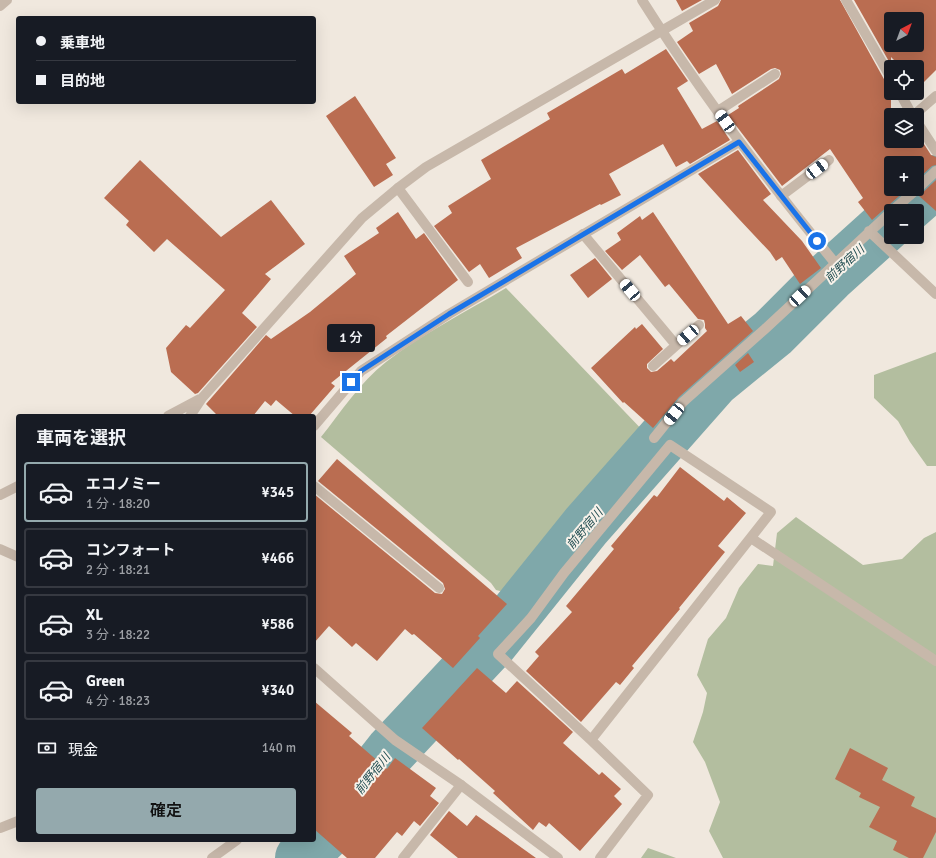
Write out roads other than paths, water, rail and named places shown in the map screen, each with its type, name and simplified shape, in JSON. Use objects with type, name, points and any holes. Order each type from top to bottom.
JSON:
[{"type":"street","points":[[0,6],[7,0]]},
{"type":"street","points":[[642,0],[661,31],[739,142],[835,263]]},
{"type":"street","points":[[191,414],[202,398],[362,218],[398,188],[426,168],[715,0]]},
{"type":"street","points":[[846,0],[884,66]]},
{"type":"street","points":[[718,111],[775,74]]},
{"type":"street","points":[[921,108],[936,96]]},
{"type":"street","points":[[924,133],[936,151]]},
{"type":"street","points":[[316,424],[361,371],[449,314],[739,142]]},
{"type":"street","points":[[781,196],[830,160]]},
{"type":"street","points":[[924,183],[936,172]]},
{"type":"street","points":[[398,188],[468,282]]},
{"type":"street","points":[[900,204],[909,196]]},
{"type":"street","points":[[654,438],[683,402],[884,218]]},
{"type":"street","points":[[869,232],[936,294]]},
{"type":"street","points":[[583,234],[676,345]]},
{"type":"street","points":[[653,366],[699,325]]},
{"type":"street","points":[[172,414],[202,398]]},
{"type":"street","points":[[591,740],[771,512],[670,445],[564,573],[531,618],[498,654],[648,795],[600,858]]},
{"type":"street","points":[[0,495],[16,487]]},
{"type":"street","points":[[316,488],[439,588]]},
{"type":"street","points":[[751,538],[936,661]]},
{"type":"street","points":[[0,549],[16,556]]},
{"type":"street","points":[[316,670],[395,740],[461,785],[558,858]]},
{"type":"street","points":[[403,858],[461,785]]},
{"type":"street","points":[[0,828],[16,822]]},
{"type":"street","points":[[212,858],[234,842]]},
{"type":"waterway","name":"前野宿川","points":[[910,204],[936,181]]},
{"type":"waterway","name":"前野宿川","points":[[301,858],[328,831],[391,751],[492,643],[586,526],[714,381],[773,333],[829,277],[884,227]]}]
